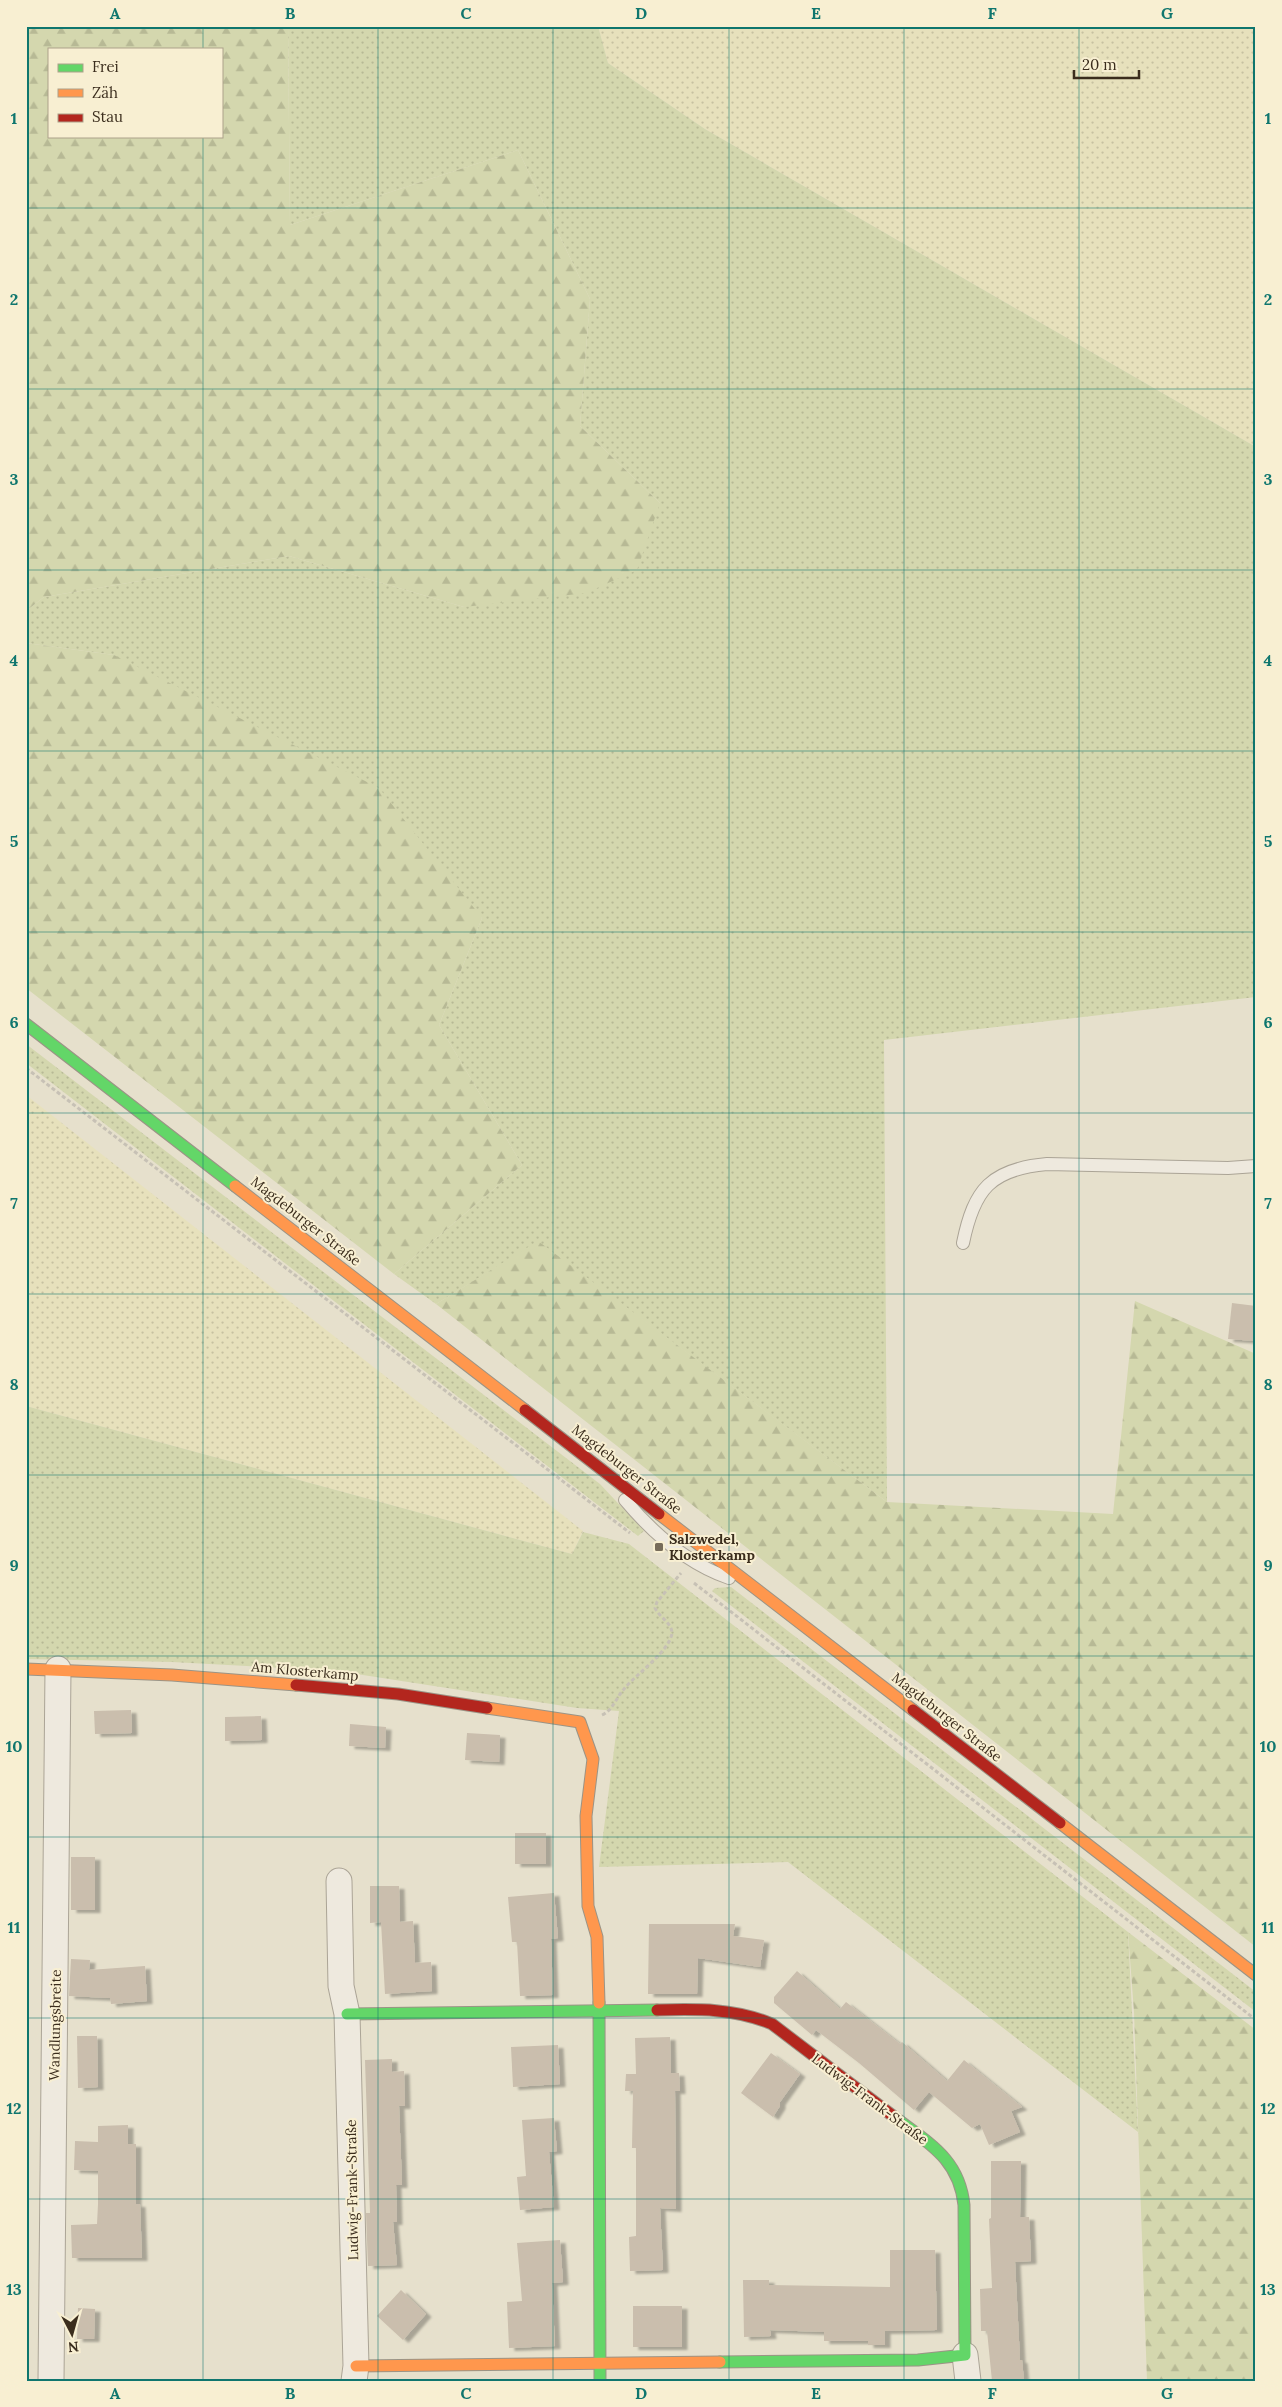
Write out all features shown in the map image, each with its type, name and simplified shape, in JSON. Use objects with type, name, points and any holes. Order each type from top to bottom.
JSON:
[{"type":"street","name":"Magdeburger Straße","points":[[26,1024],[594,1463]]},
{"type":"street","name":"Magdeburger Straße","points":[[753,1586],[1256,1975]]},
{"type":"street","name":"Am Klosterkamp","points":[[26,1669],[172,1674],[398,1694],[580,1722]]},
{"type":"street","name":"Wandlungsbreite","points":[[51,2381],[58,1669]]},
{"type":"street","points":[[580,1722],[593,1759],[586,1816],[588,1906],[597,1937],[599,2010],[600,2381]]},
{"type":"street","name":"Ludwig-Frank-Straße","points":[[339,1881],[341,1986],[347,2014],[355,2373],[600,2362],[918,2360],[966,2356]]},
{"type":"street","name":"Ludwig-Frank-Straße","points":[[347,2014],[709,2009],[733,2010],[752,2015],[772,2024],[953,2164],[963,2188],[968,2381]]},
{"type":"lane","points":[[963,1243],[968,1219],[980,1194],[1001,1174],[1023,1166],[1047,1164],[1220,1168],[1256,1166]]},
{"type":"lane","points":[[594,1463],[642,1521],[675,1547],[707,1571],[753,1586]]},
{"type":"path","points":[[580,1722],[609,1712],[624,1689],[651,1662],[670,1639],[672,1631],[670,1626],[657,1614],[655,1608],[681,1573]]},
{"type":"shaded area","points":[[598,26],[1256,26],[1256,447],[705,129],[608,63]]},
{"type":"shaded area","points":[[26,1095],[583,1531],[572,1554],[26,1406]]},
{"type":"green space","points":[[26,26],[288,26],[290,225],[518,150],[590,299],[580,426],[660,503],[637,570],[586,593],[464,607],[289,556],[44,597],[26,611]]},
{"type":"green space","points":[[288,26],[598,26],[608,63],[705,129],[1256,447],[1256,997],[884,1040],[887,1502],[538,1242],[436,1304],[394,1274],[522,1165],[439,1025],[482,918],[114,655],[26,643],[26,611],[44,597],[289,556],[464,607],[660,503],[580,426],[590,299],[518,150],[290,225]]},
{"type":"green space","points":[[26,643],[114,655],[379,788],[482,918],[439,1025],[522,1165],[394,1274],[26,988]]},
{"type":"green space","points":[[26,1044],[600,1484],[644,1531],[638,1536],[26,1063]]},
{"type":"green space","points":[[538,1241],[887,1502],[1113,1514],[1135,1301],[1256,1354],[1256,1947],[436,1304]]},
{"type":"green space","points":[[26,1406],[572,1554],[583,1532],[629,1544],[1128,1932],[1138,2132],[788,1862],[599,1867],[619,1711],[577,1708],[337,1671],[172,1662],[26,1659]]},
{"type":"green space","points":[[731,1587],[1256,1992],[1256,2012],[712,1591],[715,1588]]},
{"type":"green space","points":[[1128,1932],[1256,2030],[1256,2381],[1147,2381],[1134,2012]]},
{"type":"building","points":[[1232,1303],[1256,1306],[1256,1341],[1228,1339]]},
{"type":"building","points":[[131,1710],[132,1733],[95,1734],[94,1711]]},
{"type":"building","points":[[261,1716],[262,1740],[225,1741],[225,1717]]},
{"type":"building","points":[[350,1724],[386,1727],[385,1748],[349,1746]]},
{"type":"building","points":[[467,1733],[500,1735],[499,1762],[465,1760]]},
{"type":"building","points":[[515,1833],[546,1833],[546,1864],[515,1864]]},
{"type":"building","points":[[71,1857],[95,1857],[95,1910],[71,1910]]},
{"type":"building","points":[[370,1886],[399,1886],[400,1922],[413,1921],[415,1963],[431,1962],[432,1991],[385,1994],[381,1922],[370,1923]]},
{"type":"building","points":[[554,1893],[558,1938],[551,1939],[553,1995],[520,1996],[517,1942],[512,1942],[508,1897]]},
{"type":"building","points":[[649,1924],[735,1924],[733,1936],[764,1940],[760,1967],[698,1958],[697,1994],[648,1994]]},
{"type":"building","points":[[71,1959],[90,1960],[89,1970],[145,1966],[147,2001],[111,2004],[110,1998],[69,1996]]},
{"type":"building","points":[[797,1971],[840,2009],[846,2002],[900,2044],[902,2042],[947,2081],[964,2060],[1022,2107],[1011,2111],[1020,2132],[989,2145],[980,2124],[972,2128],[929,2092],[914,2110],[859,2063],[816,2030],[812,2035],[774,2003],[774,1997]]},
{"type":"building","points":[[77,2036],[97,2036],[98,2087],[78,2088]]},
{"type":"building","points":[[670,2037],[671,2073],[679,2073],[680,2091],[675,2091],[676,2209],[660,2208],[663,2270],[630,2271],[629,2237],[636,2236],[636,2148],[632,2148],[633,2091],[625,2091],[626,2074],[636,2074],[635,2038]]},
{"type":"building","points":[[558,2045],[560,2084],[513,2087],[511,2047]]},
{"type":"building","points":[[771,2053],[800,2074],[780,2102],[780,2106],[773,2117],[741,2093]]},
{"type":"building","points":[[392,2059],[392,2072],[404,2071],[405,2106],[399,2106],[402,2185],[396,2185],[397,2222],[393,2222],[397,2265],[368,2266],[366,2213],[370,2213],[365,2060]]},
{"type":"building","points":[[554,2118],[557,2151],[549,2152],[554,2207],[520,2210],[517,2177],[526,2176],[522,2120]]},
{"type":"building","points":[[128,2125],[128,2144],[136,2144],[136,2204],[140,2204],[142,2258],[72,2258],[71,2225],[97,2224],[98,2204],[98,2171],[74,2170],[75,2141],[98,2142],[98,2126]]},
{"type":"building","points":[[991,2161],[1021,2161],[1020,2217],[1029,2217],[1031,2261],[1015,2262],[1020,2360],[1022,2360],[1024,2381],[992,2381],[987,2331],[981,2331],[980,2289],[992,2288],[989,2219],[991,2218]]},
{"type":"building","points":[[560,2240],[563,2282],[552,2283],[555,2346],[509,2348],[507,2302],[522,2301],[517,2243]]},
{"type":"building","points":[[890,2250],[935,2250],[937,2330],[885,2331],[885,2345],[868,2345],[868,2341],[824,2341],[824,2332],[770,2330],[771,2336],[744,2337],[743,2280],[769,2280],[769,2285],[890,2287]]},
{"type":"building","points":[[401,2290],[426,2314],[403,2340],[377,2316]]},
{"type":"building","points":[[633,2306],[682,2306],[682,2347],[633,2347]]},
{"type":"building","points":[[78,2308],[95,2309],[94,2339],[77,2339]]},
{"type":"traffic: fast","points":[[26,1024],[235,1186]]},
{"type":"traffic: fast","points":[[599,2003],[600,2381]]},
{"type":"traffic: fast","points":[[347,2014],[657,2010]]},
{"type":"traffic: fast","points":[[720,2362],[918,2360],[965,2355],[964,2205],[961,2189],[956,2175],[940,2153],[893,2116]]},
{"type":"traffic: slow","points":[[235,1186],[525,1410]]},
{"type":"traffic: slow","points":[[659,1514],[913,1710]]},
{"type":"traffic: slow","points":[[26,1669],[172,1675],[296,1685]]},
{"type":"traffic: slow","points":[[487,1708],[580,1722],[593,1759],[586,1816],[588,1906],[597,1937],[599,2003]]},
{"type":"traffic: slow","points":[[1060,1823],[1256,1975]]},
{"type":"traffic: slow","points":[[356,2366],[720,2362]]},
{"type":"traffic: jam","points":[[525,1410],[659,1514]]},
{"type":"traffic: jam","points":[[296,1685],[398,1694],[487,1708]]},
{"type":"traffic: jam","points":[[913,1710],[1060,1823]]},
{"type":"traffic: jam","points":[[657,2010],[730,2012],[772,2024],[893,2116]]},
{"type":"place","name":"Salzwedel, Klosterkamp","points":[[659,1547]]}]
